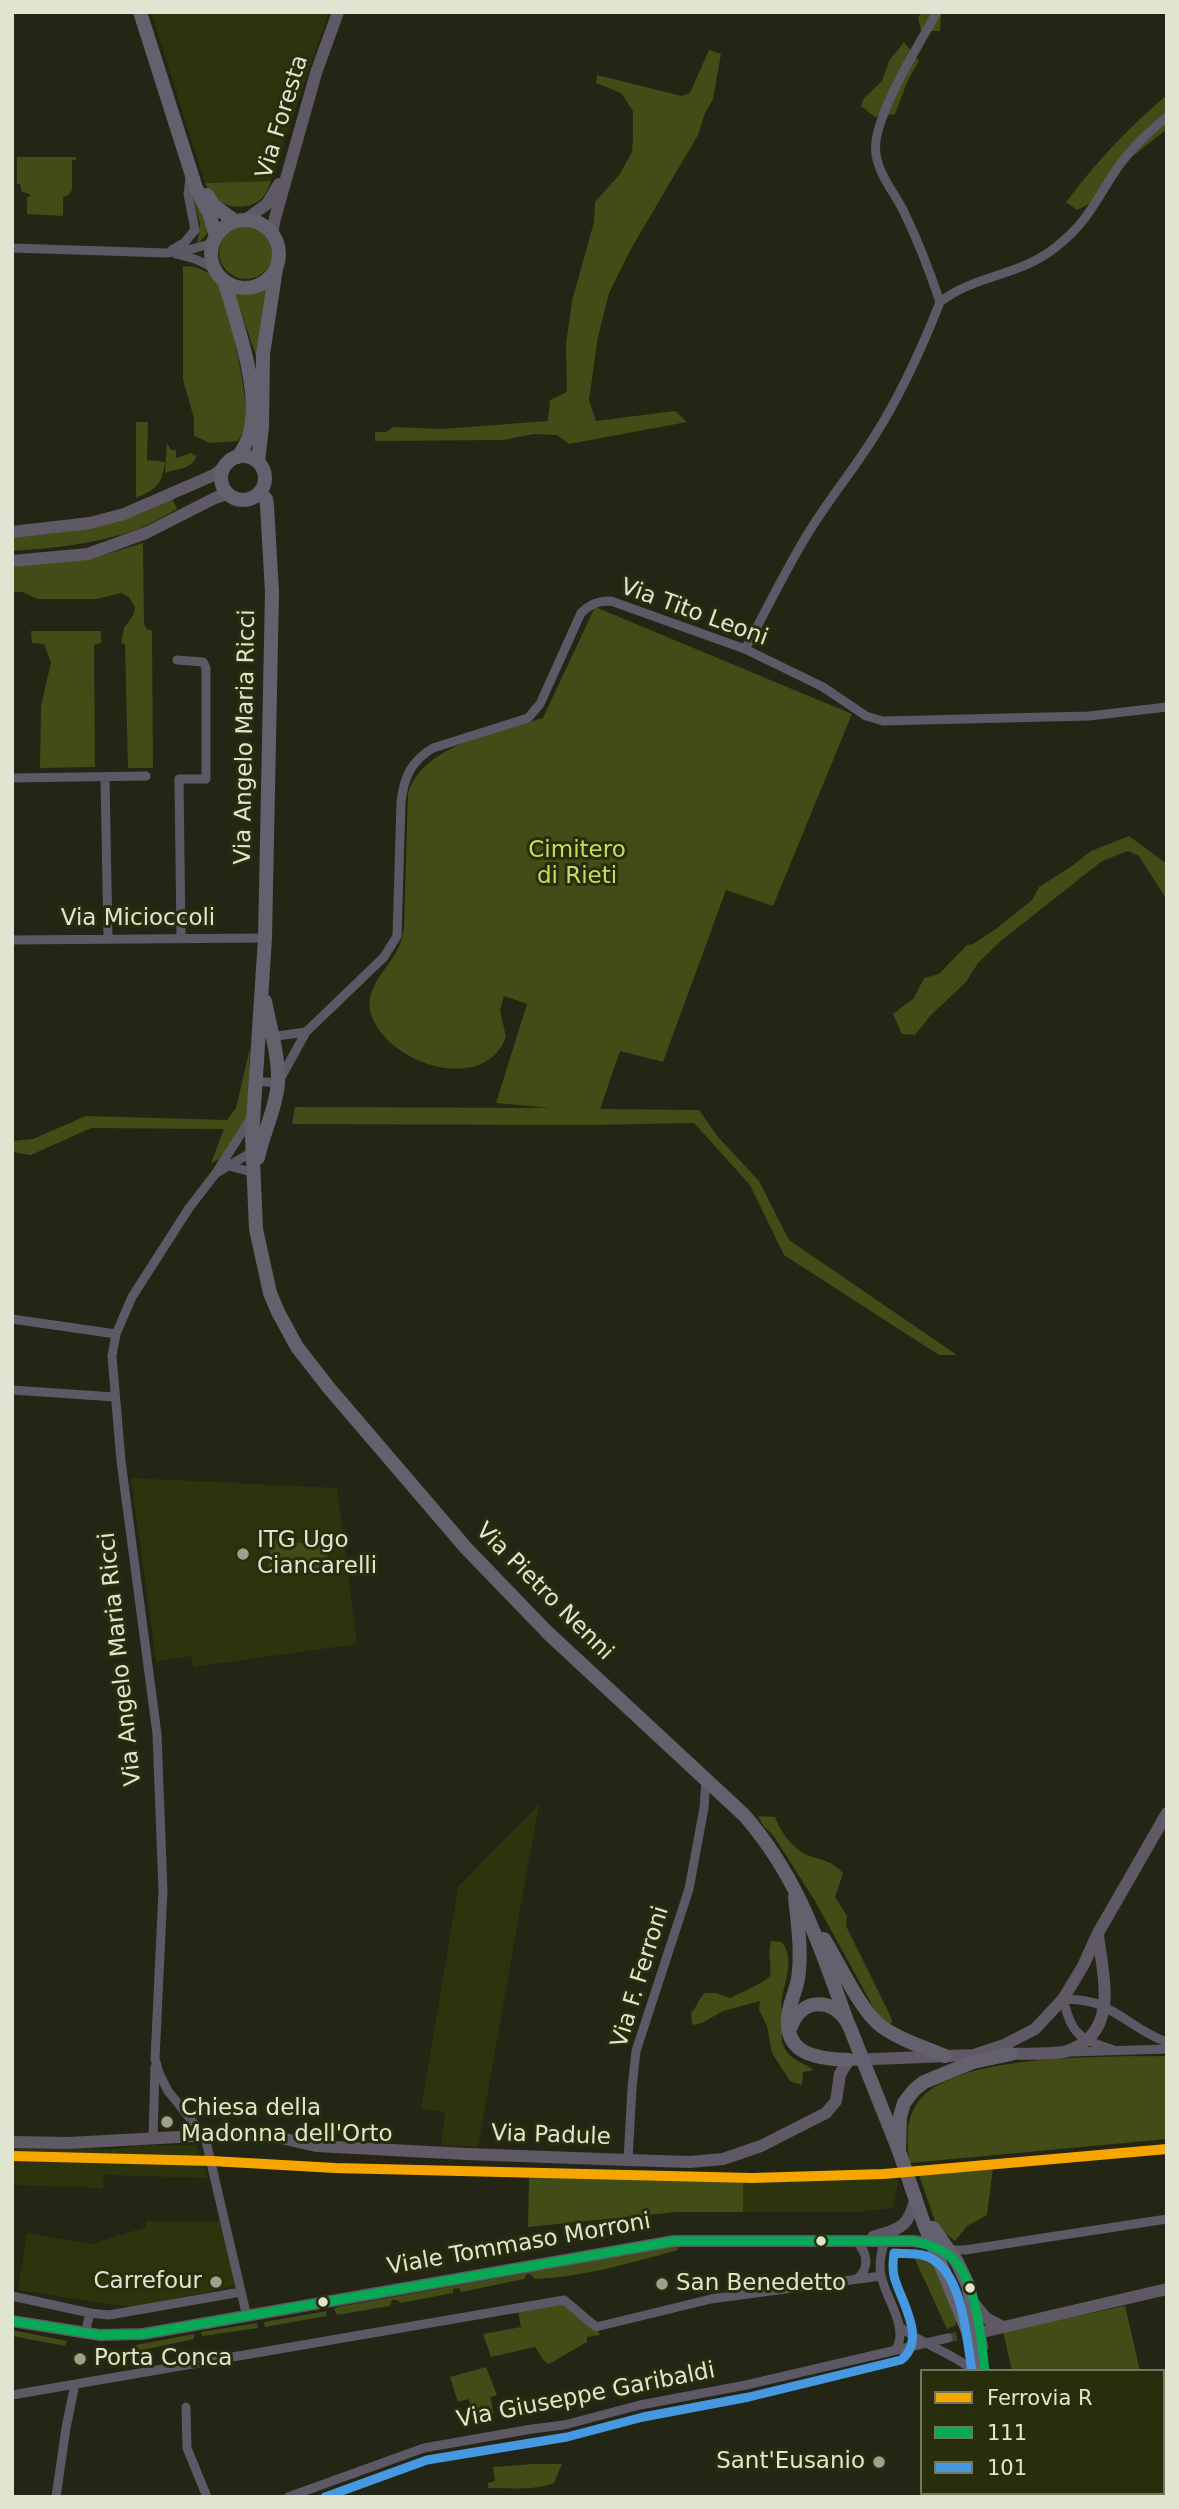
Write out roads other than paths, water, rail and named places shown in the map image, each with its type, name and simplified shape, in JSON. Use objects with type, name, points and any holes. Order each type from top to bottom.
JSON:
[{"type":"main road","points":[[140,12],[196,188],[209,213],[214,239],[211,255],[244,349],[250,383],[250,432],[238,457]]},
{"type":"main road","points":[[192,170],[214,206],[240,221],[261,224],[272,234],[278,251],[263,354],[262,427],[258,462]]},
{"type":"main road","points":[[214,239],[226,226],[240,221]]},
{"type":"main road","points":[[219,274],[238,286],[254,286],[268,278],[276,265]]},
{"type":"main road","points":[[245,456],[258,462],[265,480],[260,493],[248,500],[240,500],[227,494],[221,482],[223,468],[227,463],[245,456]]},
{"type":"main road","name":"Via Angelo Maria Ricci","points":[[255,1173],[253,1108],[265,938],[272,592],[267,506],[266,499],[260,493]]},
{"type":"main road","name":"Via Angelo Maria Ricci","points":[[256,1149],[275,1104],[278,1083],[263,985]]},
{"type":"main road","name":"Via Pietro Nenni","points":[[255,1173],[256,1229],[265,1276],[278,1312],[298,1347],[355,1421],[466,1548],[548,1633],[730,1802],[763,1838],[811,1921],[847,2021],[899,2151]]},
{"type":"main road","points":[[794,1888],[800,1957],[798,1982],[789,2009],[790,2031],[796,2045],[809,2055],[849,2060]]},
{"type":"main road","points":[[811,1921],[820,1931],[870,2015],[891,2032],[946,2056]]},
{"type":"main road","points":[[790,2031],[796,2014],[809,2004],[836,2010],[847,2021]]},
{"type":"main road","points":[[975,2369],[970,2338],[971,2300],[959,2266],[941,2248],[924,2224],[899,2151],[900,2117],[904,2103],[914,2090],[925,2082],[973,2062],[1012,2054]]},
{"type":"main road","points":[[916,2196],[941,2248],[970,2338],[984,2369]]},
{"type":"street","name":"Via Foresta","points":[[272,234],[316,73],[338,12]]},
{"type":"street","points":[[937,12],[890,99],[877,135],[876,154],[886,181],[908,221],[940,302]]},
{"type":"street","points":[[745,649],[804,540],[889,411],[929,331],[940,302],[964,286],[1026,267],[1058,246],[1086,220],[1113,174],[1130,152],[1167,117]]},
{"type":"street","points":[[240,221],[267,205],[292,158]]},
{"type":"street","points":[[167,253],[184,243],[195,230],[188,194],[192,170]]},
{"type":"street","points":[[167,253],[192,249],[214,239]]},
{"type":"street","points":[[12,248],[167,253],[195,259],[219,274]]},
{"type":"street","points":[[12,532],[90,523],[124,514],[223,468]]},
{"type":"street","points":[[12,561],[88,554],[146,533],[227,494]]},
{"type":"street","name":"Via Tito Leoni","points":[[278,1083],[306,1032],[384,957],[397,936],[401,802],[404,781],[410,767],[422,754],[433,748],[528,718],[540,704],[581,613],[599,601],[611,601],[745,649],[824,687],[866,716],[883,721],[1089,716],[1167,707]]},
{"type":"street","points":[[177,660],[203,662],[206,668],[206,779],[179,779],[181,938]]},
{"type":"street","points":[[12,778],[146,776]]},
{"type":"street","points":[[105,777],[108,939]]},
{"type":"street","name":"Via Micioccoli","points":[[12,940],[265,938]]},
{"type":"street","points":[[257,1041],[306,1032]]},
{"type":"street","points":[[254,1081],[278,1083]]},
{"type":"street","points":[[253,1108],[275,1104]]},
{"type":"street","name":"Via Angelo Maria Ricci","points":[[247,2317],[205,2137],[168,2091],[155,2059],[163,1891],[157,1734],[136,1580],[112,1356],[116,1334],[132,1297],[189,1208],[248,1124],[253,1108]]},
{"type":"street","name":"Via Angelo Maria Ricci","points":[[216,1173],[256,1149]]},
{"type":"street","points":[[229,1166],[255,1173]]},
{"type":"street","points":[[12,1319],[116,1334]]},
{"type":"street","points":[[12,1390],[115,1397]]},
{"type":"street","name":"Via F. Ferroni","points":[[628,2161],[636,2051],[689,1889],[704,1808],[706,1780]]},
{"type":"street","points":[[704,1808],[720,1801],[730,1802]]},
{"type":"street","points":[[974,2055],[1004,2045],[1035,2029],[1063,1999],[1167,1813]]},
{"type":"street","points":[[1065,2052],[1087,2040],[1095,2031],[1104,2006],[1105,1991],[1098,1933]]},
{"type":"street","points":[[1063,1999],[1087,2000],[1104,2006],[1146,2033],[1167,2042]]},
{"type":"street","points":[[1063,1999],[1072,2028],[1087,2040],[1114,2050]]},
{"type":"street","points":[[849,2060],[1167,2049]]},
{"type":"street","points":[[153,2139],[155,2059]]},
{"type":"street","name":"Via Padule","points":[[12,2142],[68,2143],[229,2134],[268,2135],[316,2146],[628,2161],[690,2162],[723,2159],[761,2146],[804,2126],[832,2108],[836,2101],[840,2074],[849,2060]]},
{"type":"street","points":[[857,2280],[864,2273],[866,2257],[859,2240],[907,2224],[916,2196]]},
{"type":"street","points":[[941,2248],[956,2251],[1167,2219]]},
{"type":"street","points":[[915,2241],[924,2224]]},
{"type":"street","points":[[885,2240],[881,2254],[881,2276],[900,2327],[900,2342],[896,2349]]},
{"type":"street","name":"Viale Tommaso Morroni","points":[[12,2321],[85,2333],[143,2334],[674,2241],[885,2240],[915,2241],[941,2248]]},
{"type":"street","points":[[959,2266],[978,2247]]},
{"type":"street","points":[[12,2395],[564,2300],[596,2328],[712,2298],[881,2276]]},
{"type":"street","points":[[970,2338],[1003,2327],[1167,2289]]},
{"type":"street","points":[[12,2296],[110,2315],[241,2292]]},
{"type":"street","points":[[971,2300],[986,2318],[1003,2327]]},
{"type":"street","points":[[85,2333],[89,2313]]},
{"type":"street","points":[[900,2327],[922,2343],[955,2357],[972,2369]]},
{"type":"street","name":"Via Giuseppe Garibaldi","points":[[288,2497],[424,2448],[532,2428],[564,2425],[651,2403],[746,2385],[948,2338]]},
{"type":"street","points":[[56,2497],[75,2384]]},
{"type":"street","points":[[186,2407],[187,2448],[207,2497]]},
{"type":"tunnel","points":[[948,2338],[959,2336]]},
{"type":"rail line","name":"R","points":[[12,2156],[212,2161],[335,2168],[752,2178],[884,2174],[1167,2149]]},
{"type":"place","name":"ITG Ugo Ciancarelli","points":[[243,1554]]},
{"type":"place","name":"Chiesa della Madonna dell'Orto","points":[[167,2122]]},
{"type":"place","name":"Carrefour","points":[[216,2282]]},
{"type":"place","name":"San Benedetto","points":[[662,2284]]},
{"type":"place","name":"Porta Conca","points":[[80,2359]]},
{"type":"place","name":"Sant'Eusanio","points":[[879,2462]]},
{"type":"park label","name":"Cimitero di Rieti","points":[[577,864]]}]
